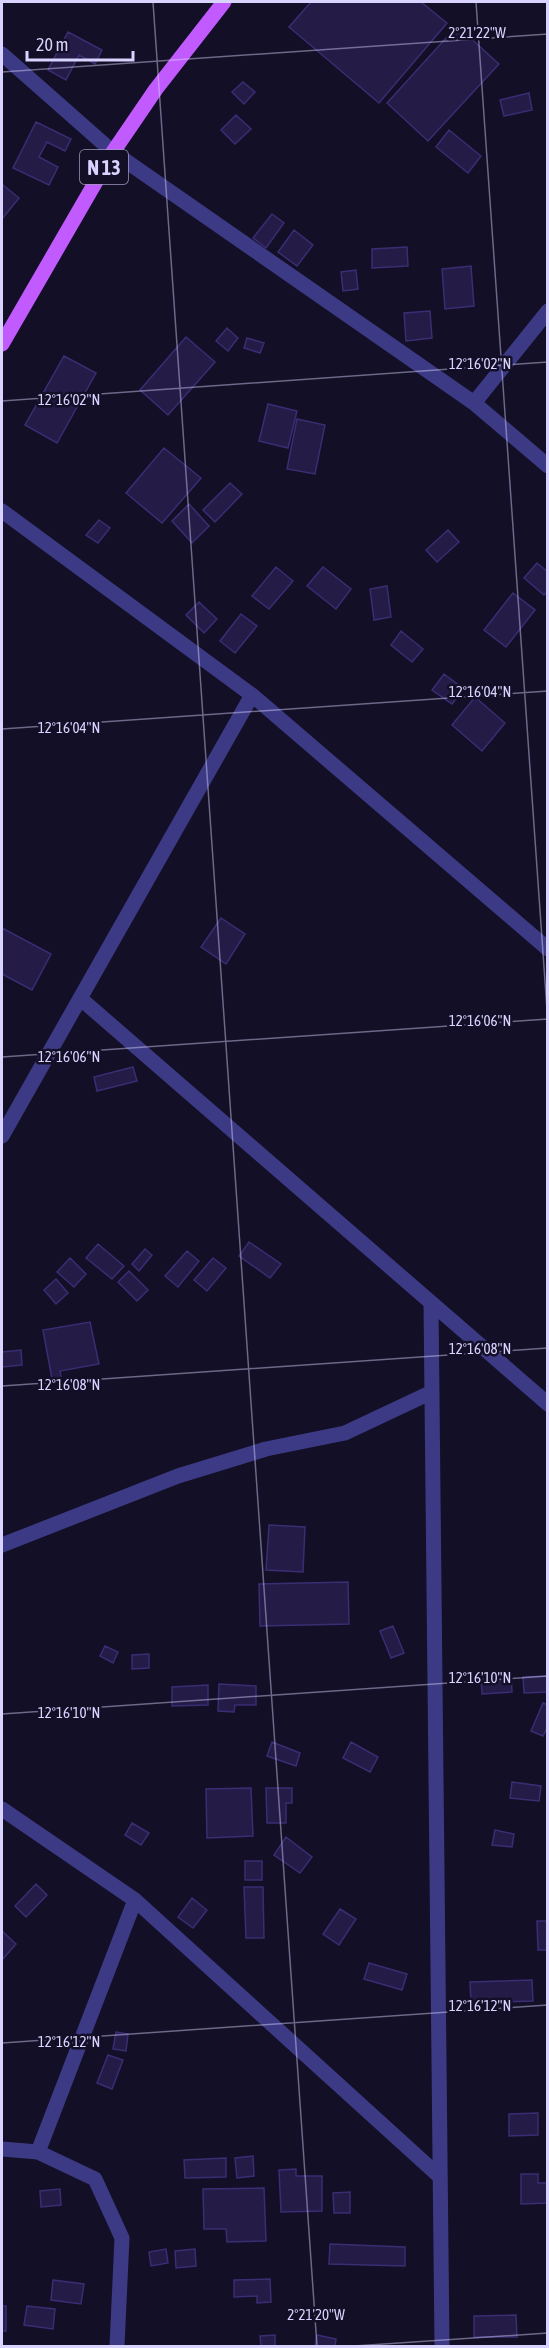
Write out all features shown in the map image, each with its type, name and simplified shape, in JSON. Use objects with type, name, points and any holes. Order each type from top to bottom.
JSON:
[{"type":"main road","name":"N 13","points":[[2,344],[113,152],[156,89],[224,2]]},
{"type":"street","points":[[2,54],[113,152],[474,403],[548,466]]},
{"type":"street","points":[[474,403],[548,311]]},
{"type":"street","points":[[2,511],[252,695],[548,949]]},
{"type":"street","points":[[2,1136],[252,695]]},
{"type":"street","points":[[81,999],[548,1404]]},
{"type":"street","points":[[432,1303],[442,2346]]},
{"type":"street","points":[[2,1545],[178,1476],[266,1449],[345,1433],[432,1392]]},
{"type":"street","points":[[2,1809],[135,1900],[439,2176]]},
{"type":"street","points":[[38,2152],[135,1900]]},
{"type":"street","points":[[2,2150],[38,2152],[95,2179],[122,2238],[117,2346]]},
{"type":"building","points":[[311,2],[421,2],[447,23],[379,103],[289,27]]},
{"type":"building","points":[[457,26],[499,64],[428,141],[387,103]]},
{"type":"building","points":[[68,32],[102,50],[95,64],[79,55],[66,80],[48,70]]},
{"type":"building","points":[[243,82],[255,92],[244,104],[232,92]]},
{"type":"building","points":[[529,93],[532,110],[504,116],[500,100]]},
{"type":"building","points":[[236,115],[251,129],[235,144],[221,130]]},
{"type":"building","points":[[36,122],[71,139],[65,151],[47,142],[39,157],[58,167],[49,185],[13,168]]},
{"type":"building","points":[[449,130],[481,156],[468,173],[436,147]]},
{"type":"building","points":[[3,185],[19,198],[2,219],[2,187]]},
{"type":"building","points":[[272,214],[284,223],[266,248],[253,238]]},
{"type":"building","points":[[294,230],[313,245],[297,266],[278,252]]},
{"type":"building","points":[[407,247],[408,266],[372,268],[372,249]]},
{"type":"building","points":[[471,266],[474,306],[445,309],[442,269]]},
{"type":"building","points":[[356,270],[358,289],[343,291],[341,272]]},
{"type":"building","points":[[430,311],[432,338],[406,341],[404,313]]},
{"type":"building","points":[[227,328],[238,338],[228,351],[216,341]]},
{"type":"building","points":[[186,337],[215,362],[168,415],[140,390]]},
{"type":"building","points":[[247,338],[264,343],[260,353],[244,348]]},
{"type":"building","points":[[64,356],[96,373],[57,443],[25,425]]},
{"type":"building","points":[[268,404],[297,411],[288,448],[259,441]]},
{"type":"building","points":[[297,419],[325,425],[315,474],[287,469]]},
{"type":"building","points":[[164,448],[201,478],[162,523],[126,493]]},
{"type":"building","points":[[230,483],[242,494],[215,522],[203,510]]},
{"type":"building","points":[[189,504],[209,526],[192,543],[172,521]]},
{"type":"building","points":[[99,520],[110,528],[98,543],[86,535]]},
{"type":"building","points":[[448,530],[459,542],[437,562],[426,550]]},
{"type":"building","points":[[537,563],[548,572],[548,591],[544,595],[524,578]]},
{"type":"building","points":[[276,567],[293,581],[269,609],[252,596]]},
{"type":"building","points":[[323,567],[351,589],[336,609],[307,586]]},
{"type":"building","points":[[387,586],[391,617],[374,620],[370,589]]},
{"type":"building","points":[[513,593],[535,610],[506,647],[484,630]]},
{"type":"building","points":[[199,602],[217,619],[204,633],[186,615]]},
{"type":"building","points":[[241,614],[257,626],[235,653],[220,641]]},
{"type":"building","points":[[401,631],[423,649],[412,662],[391,645]]},
{"type":"building","points":[[444,674],[464,689],[452,704],[432,690]]},
{"type":"building","points":[[475,697],[505,723],[482,751],[452,725]]},
{"type":"building","points":[[221,918],[245,934],[226,964],[201,947]]},
{"type":"building","points":[[2,928],[51,954],[32,990],[2,974]]},
{"type":"building","points":[[133,1067],[137,1081],[97,1091],[94,1077]]},
{"type":"building","points":[[249,1242],[281,1264],[270,1278],[239,1256]]},
{"type":"building","points":[[98,1244],[124,1266],[112,1279],[86,1258]]},
{"type":"building","points":[[145,1249],[152,1255],[139,1271],[132,1264]]},
{"type":"building","points":[[187,1251],[199,1261],[178,1287],[165,1276]]},
{"type":"building","points":[[70,1258],[86,1274],[74,1287],[57,1272]]},
{"type":"building","points":[[213,1258],[226,1268],[207,1291],[194,1280]]},
{"type":"building","points":[[129,1271],[148,1290],[137,1301],[118,1282]]},
{"type":"building","points":[[56,1279],[68,1293],[56,1304],[44,1290]]},
{"type":"building","points":[[90,1322],[99,1364],[60,1371],[61,1377],[52,1379],[43,1330]]},
{"type":"building","points":[[21,1350],[22,1365],[2,1367],[2,1352]]},
{"type":"building","points":[[269,1525],[305,1527],[303,1572],[266,1570]]},
{"type":"building","points":[[348,1582],[349,1624],[260,1626],[259,1584]]},
{"type":"building","points":[[393,1626],[404,1653],[391,1658],[380,1631]]},
{"type":"building","points":[[105,1646],[118,1652],[113,1663],[100,1656]]},
{"type":"building","points":[[149,1654],[149,1668],[132,1669],[132,1655]]},
{"type":"building","points":[[511,1674],[512,1692],[482,1694],[481,1676]]},
{"type":"building","points":[[548,1676],[548,1692],[524,1693],[523,1677]]},
{"type":"building","points":[[219,1684],[256,1686],[256,1705],[235,1705],[234,1712],[218,1711]]},
{"type":"building","points":[[208,1685],[208,1705],[172,1706],[172,1687]]},
{"type":"building","points":[[543,1703],[548,1705],[548,1726],[543,1736],[531,1731]]},
{"type":"building","points":[[272,1742],[300,1753],[296,1766],[267,1756]]},
{"type":"building","points":[[351,1742],[378,1757],[370,1772],[343,1758]]},
{"type":"building","points":[[512,1782],[541,1786],[539,1801],[510,1798]]},
{"type":"building","points":[[251,1788],[253,1836],[207,1838],[206,1789]]},
{"type":"building","points":[[266,1788],[292,1788],[292,1803],[286,1803],[286,1823],[267,1823]]},
{"type":"building","points":[[132,1823],[149,1833],[141,1845],[125,1835]]},
{"type":"building","points":[[495,1830],[514,1834],[512,1847],[492,1845]]},
{"type":"building","points":[[286,1837],[312,1857],[300,1873],[274,1855]]},
{"type":"building","points":[[245,1861],[262,1861],[262,1880],[245,1880]]},
{"type":"building","points":[[36,1884],[47,1895],[26,1917],[15,1906]]},
{"type":"building","points":[[244,1887],[263,1887],[264,1938],[246,1938]]},
{"type":"building","points":[[192,1898],[207,1910],[193,1928],[178,1917]]},
{"type":"building","points":[[340,1909],[356,1919],[339,1945],[323,1934]]},
{"type":"building","points":[[537,1921],[548,1921],[548,1950],[538,1950]]},
{"type":"building","points":[[2,1931],[16,1944],[2,1960]]},
{"type":"building","points":[[369,1963],[407,1974],[402,1990],[364,1979]]},
{"type":"building","points":[[532,1980],[533,2001],[471,2003],[470,1982]]},
{"type":"building","points":[[116,2032],[128,2034],[126,2051],[113,2049]]},
{"type":"building","points":[[108,2055],[123,2060],[112,2089],[97,2083]]},
{"type":"building","points":[[538,2113],[538,2135],[509,2136],[509,2114]]},
{"type":"building","points":[[253,2156],[254,2176],[237,2178],[235,2158]]},
{"type":"building","points":[[226,2158],[226,2177],[185,2178],[184,2160]]},
{"type":"building","points":[[296,2169],[296,2176],[322,2176],[322,2211],[281,2212],[279,2170]]},
{"type":"building","points":[[521,2174],[538,2174],[538,2183],[548,2183],[548,2203],[521,2204]]},
{"type":"building","points":[[264,2188],[266,2241],[227,2242],[226,2229],[204,2229],[203,2189]]},
{"type":"building","points":[[60,2189],[61,2205],[41,2207],[40,2191]]},
{"type":"building","points":[[350,2192],[350,2213],[334,2213],[333,2193]]},
{"type":"building","points":[[330,2244],[405,2247],[405,2266],[329,2264]]},
{"type":"building","points":[[166,2249],[168,2263],[151,2266],[149,2252]]},
{"type":"building","points":[[195,2249],[196,2266],[176,2268],[175,2251]]},
{"type":"building","points":[[270,2279],[271,2302],[257,2303],[257,2296],[234,2297],[234,2280]]},
{"type":"building","points":[[53,2280],[84,2284],[81,2304],[51,2300]]},
{"type":"building","points":[[2,2306],[6,2306],[6,2331],[2,2331]]},
{"type":"building","points":[[27,2306],[55,2309],[53,2329],[24,2325]]},
{"type":"building","points":[[516,2315],[517,2337],[474,2337],[474,2316]]},
{"type":"building","points":[[275,2335],[275,2346],[261,2346],[260,2336]]},
{"type":"building","points":[[317,2335],[336,2339],[335,2346],[315,2346]]}]
